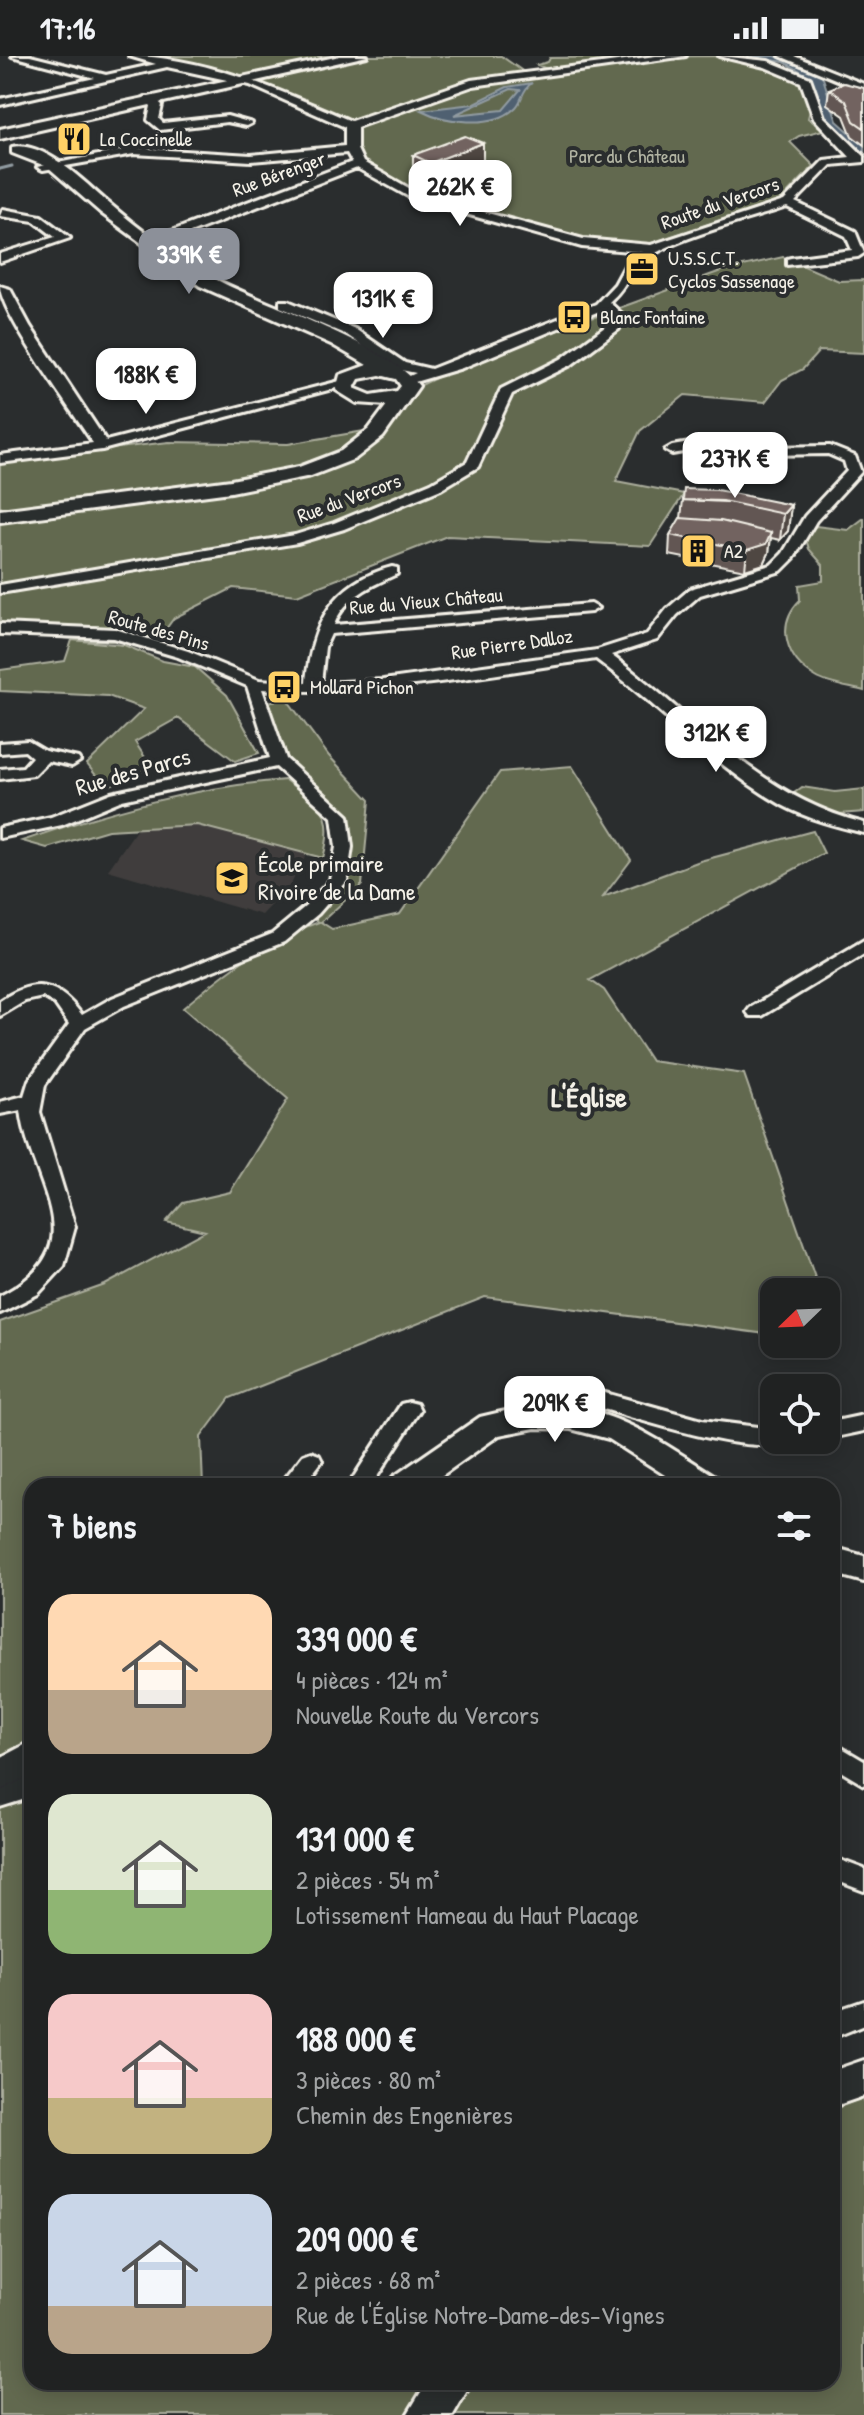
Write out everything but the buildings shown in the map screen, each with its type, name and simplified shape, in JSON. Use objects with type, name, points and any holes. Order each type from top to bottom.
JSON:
[{"type":"main road","points":[[360,56],[0,135],[13,150],[69,177],[107,210],[199,278],[354,349],[391,371],[404,388]]},
{"type":"main road","points":[[13,150],[46,129],[214,81],[245,80]]},
{"type":"main road","points":[[354,349],[357,358],[352,388],[379,421],[376,433]]},
{"type":"main road","points":[[352,388],[364,371],[391,371]]},
{"type":"main road","points":[[352,388],[404,388]]},
{"type":"main road","points":[[0,516],[277,479],[348,455],[376,433],[404,388]]},
{"type":"main road","points":[[415,1478],[491,1425],[535,1416],[571,1417],[618,1430],[693,1478]]},
{"type":"main road","points":[[840,1562],[864,1569]]},
{"type":"main road","points":[[0,1776],[24,1761]]},
{"type":"main road","points":[[840,2086],[864,2078]]},
{"type":"main road","points":[[428,2415],[446,2390]]},
{"type":"street","points":[[17,56],[108,78]]},
{"type":"street","points":[[134,56],[214,81]]},
{"type":"street","points":[[245,80],[351,125],[471,83],[681,56]]},
{"type":"street","points":[[724,56],[776,67],[806,80],[819,118],[861,159]]},
{"type":"street","points":[[785,56],[864,88]]},
{"type":"street","points":[[0,102],[166,65]]},
{"type":"street","points":[[152,101],[159,109],[154,125],[160,127],[227,119],[246,123]]},
{"type":"street","points":[[351,125],[351,149],[358,164],[417,197],[436,199],[506,224],[582,243],[653,249]]},
{"type":"street","points":[[48,165],[146,152],[251,158],[351,149]]},
{"type":"street","name":"Route du Vercors","points":[[607,308],[603,301],[620,286],[631,265],[653,249],[686,235],[788,203],[803,191],[825,164],[861,159]]},
{"type":"street","name":"Rue Bérenger","points":[[168,237],[358,164]]},
{"type":"street","points":[[788,203],[851,234],[858,250],[791,262]]},
{"type":"street","points":[[0,258],[63,241],[45,224],[2,213]]},
{"type":"street","points":[[4,289],[24,326],[102,446]]},
{"type":"street","points":[[284,304],[351,332],[401,366],[437,373]]},
{"type":"street","points":[[404,388],[607,308]]},
{"type":"street","name":"Rue du Vercors","points":[[0,589],[297,539],[339,526],[436,486],[473,464],[506,392],[566,362],[615,326],[617,315],[607,308]]},
{"type":"street","points":[[0,459],[102,446],[296,394],[352,388]]},
{"type":"street","points":[[599,654],[644,641],[695,592],[769,573],[782,564],[784,548],[804,518],[854,472],[850,459],[830,450],[766,451],[720,442],[672,450]]},
{"type":"street","points":[[325,630],[331,612],[339,603],[392,571]]},
{"type":"street","name":"Rue du Vieux Château","points":[[313,688],[317,647],[325,630],[591,608]]},
{"type":"street","name":"Route des Pins","points":[[0,629],[115,634],[183,654],[256,684]]},
{"type":"street","name":"Rue Pierre Dalloz","points":[[256,684],[313,688],[383,685],[599,654],[666,704],[757,782],[798,807],[864,828]]},
{"type":"street","points":[[0,1305],[31,1289],[54,1266],[65,1227],[30,1112],[36,1084],[79,1024],[118,1002],[278,938],[312,910],[338,881],[344,847],[340,816],[279,761],[254,689],[256,684]]},
{"type":"street","name":"Rue des Parcs","points":[[0,748],[28,746],[40,755],[72,761]]},
{"type":"street","name":"Rue des Parcs","points":[[0,774],[28,772],[40,761],[40,755]]},
{"type":"street","name":"Rue des Parcs","points":[[0,833],[56,821],[117,796],[279,761]]},
{"type":"street","points":[[756,1012],[864,946]]},
{"type":"street","points":[[0,1010],[20,996],[46,991],[61,1000],[79,1024]]},
{"type":"street","points":[[0,1108],[32,1101]]},
{"type":"street","points":[[571,1417],[571,1402],[587,1396],[688,1427],[760,1437]]},
{"type":"street","points":[[364,1478],[409,1410]]},
{"type":"street","points":[[840,1428],[864,1423]]},
{"type":"street","points":[[297,1478],[311,1461]]},
{"type":"street","points":[[840,1758],[864,1774]]},
{"type":"street","points":[[0,1796],[24,1788]]},
{"type":"street","points":[[840,1871],[864,1880]]},
{"type":"street","points":[[840,2022],[864,2013]]},
{"type":"shaded area","points":[[189,816],[313,842],[291,884],[262,915],[108,870],[139,826]]},
{"type":"green space","name":"Parc du Château","points":[[143,56],[501,56],[534,79],[559,74],[537,65],[548,62],[550,58],[717,56],[761,64],[803,81],[810,110],[808,118],[823,130],[799,136],[790,142],[814,166],[781,200],[651,243],[596,243],[418,194],[363,164],[356,149],[355,130],[362,127],[361,123],[240,77]]},
{"type":"green space","points":[[783,257],[839,281],[864,280],[864,353],[819,351],[803,369],[782,380],[765,402],[685,395],[640,431],[616,481],[684,494],[650,546],[447,536],[297,595],[233,588],[174,618],[155,644],[0,634],[0,462],[169,442],[288,444],[364,431],[402,406],[421,385],[465,364],[721,271]]},
{"type":"green space","points":[[864,518],[864,691],[827,682],[806,670],[791,652],[786,631],[792,610],[800,600],[799,585],[823,581],[823,565],[809,549],[805,536],[816,526],[848,530]]},
{"type":"green space","points":[[72,640],[124,645],[163,661],[195,667],[227,695],[259,753],[235,761],[178,718],[135,742],[152,768],[105,787],[87,764],[144,709],[108,696],[0,691],[0,670],[65,661]]},
{"type":"green space","points":[[286,698],[329,756],[370,800],[362,885],[321,922],[332,929],[400,914],[500,772],[572,766],[631,860],[603,897],[700,861],[813,831],[824,853],[590,980],[604,990],[651,1061],[744,1074],[815,1278],[760,1278],[760,1333],[485,1297],[230,1398],[201,1437],[203,1478],[24,1478],[24,2390],[840,2390],[840,2107],[864,2097],[864,2415],[0,2415],[0,1322],[105,1285],[205,1231],[166,1222],[183,1203],[230,1192],[288,1099],[183,1008],[264,947],[319,922],[312,918],[344,882],[340,811],[289,761],[268,702]]},
{"type":"green space","points":[[285,780],[322,811],[328,830],[323,858],[197,825],[108,830],[47,848],[22,841],[86,820],[185,794]]},
{"type":"green space","points":[[802,787],[835,792],[864,789],[864,812],[839,814],[789,797]]},
{"type":"water","points":[[746,56],[775,56],[822,75],[837,121],[864,145],[864,156],[827,124],[811,77],[784,62]]},
{"type":"water","points":[[532,83],[514,109],[493,119],[468,122],[442,118],[421,110],[473,104],[507,87]],"holes":[[[511,89],[520,90],[503,110],[454,115]]]},
{"type":"waterway","points":[[0,169],[12,166]]},
{"type":"place","name":"La Coccinelle","points":[[74,139]]},
{"type":"place","name":"U.S.S.C.T. Cyclos Sassenage","points":[[642,269]]},
{"type":"place","name":"Blanc Fontaine","points":[[574,317]]},
{"type":"place","name":"A2","points":[[698,551]]},
{"type":"place","name":"Mollard Pichon","points":[[284,687]]},
{"type":"place","name":"École primaire Rivoire de la Dame","points":[[232,878]]},
{"type":"district","name":"L'Église","points":[[589,1097]]}]
